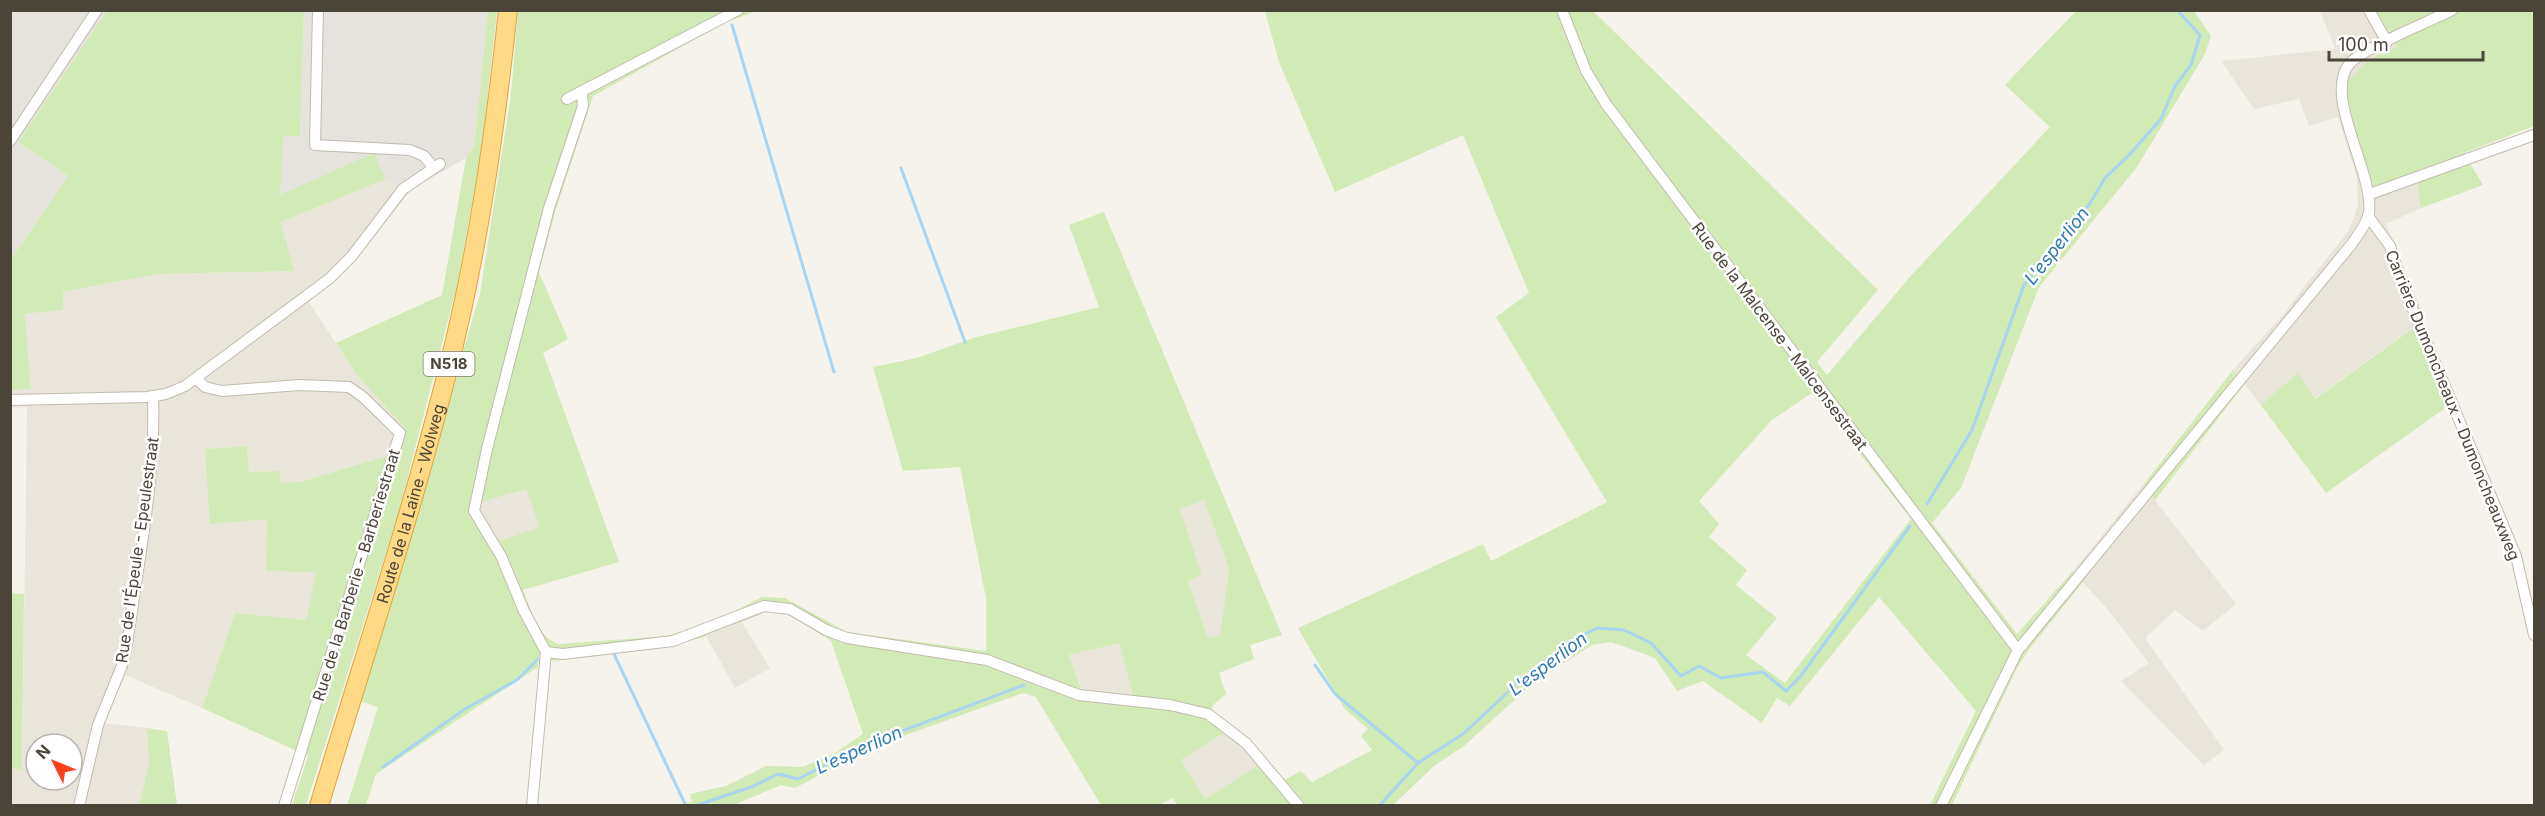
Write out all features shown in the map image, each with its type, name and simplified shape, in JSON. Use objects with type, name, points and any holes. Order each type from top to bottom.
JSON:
[{"type":"highway","name":"Route de la Laine - Wolweg","points":[[320,806],[408,516],[448,368],[490,162],[508,10]]},
{"type":"highway","name":"Route de la Laine - Wolweg","points":[[331,806],[348,709]]},
{"type":"street","points":[[10,141],[97,10]]},
{"type":"street","points":[[10,400],[153,396],[175,391],[197,379],[329,279],[352,256],[403,189],[437,166],[424,156],[410,150],[315,145],[318,10]]},
{"type":"street","points":[[567,99],[738,10]]},
{"type":"street","name":"Rue de la Malcense - Malcensestraat","points":[[1563,10],[1586,71],[1606,104],[2018,650]]},
{"type":"street","points":[[2369,10],[2387,42]]},
{"type":"street","points":[[1941,806],[2018,650],[2351,245],[2368,216],[2370,194],[2340,88],[2349,64],[2364,52],[2452,10]]},
{"type":"street","points":[[532,806],[546,652],[524,611],[501,556],[474,511],[549,208],[583,106],[582,93]]},
{"type":"street","points":[[2370,194],[2535,135]]},
{"type":"street","name":"Carrière Dumoncheaux - Dumoncheauxweg","points":[[2368,216],[2390,246],[2401,281],[2516,556],[2535,635]]},
{"type":"street","name":"Rue de la Barberie - Barberiestraat","points":[[197,379],[205,387],[222,391],[300,385],[349,387],[363,397],[400,433],[284,806]]},
{"type":"street","name":"Rue de l'Épeule - Epeulestraat","points":[[79,806],[98,725],[121,670],[127,645],[151,469],[154,429],[153,396]]},
{"type":"street","points":[[546,652],[563,654],[673,641],[746,611],[764,606],[781,606],[835,635],[987,660],[1079,695],[1170,705],[1209,714],[1246,743],[1299,806]]},
{"type":"shaded area","points":[[11,11],[107,11],[18,142],[68,176],[11,259]]},
{"type":"shaded area","points":[[304,11],[488,11],[474,147],[466,158],[412,189],[386,179],[374,154],[280,196],[284,136],[300,136]]},
{"type":"shaded area","points":[[2320,11],[2376,11],[2397,47],[2370,59],[2415,172],[2421,208],[2386,224],[2425,319],[2314,399],[2298,374],[2261,405],[2233,370],[2281,317],[2349,230],[2358,205],[2357,178],[2338,117],[2309,126],[2299,99],[2254,109],[2221,61],[2335,49]]},
{"type":"shaded area","points":[[386,179],[412,189],[360,254],[309,302],[356,374],[405,428],[400,452],[300,482],[281,483],[280,471],[249,472],[247,446],[205,449],[316,572],[306,620],[235,613],[202,708],[125,675],[103,723],[147,728],[149,764],[139,805],[11,805],[10,769],[22,770],[27,407],[11,408],[10,391],[31,388],[25,314],[63,310],[63,292],[157,274],[294,271],[281,222]]},
{"type":"shaded area","points":[[2143,485],[2236,604],[2203,631],[2175,610],[2145,638],[2224,750],[2204,765],[2121,681],[2149,663],[2109,611],[2073,571]]},
{"type":"shaded area","points":[[526,489],[539,527],[491,544],[469,514],[480,503]]},
{"type":"shaded area","points":[[1204,500],[1229,569],[1220,635],[1208,638],[1188,581],[1202,575],[1180,509]]},
{"type":"shaded area","points":[[735,611],[770,668],[735,688],[700,625]]},
{"type":"shaded area","points":[[1119,642],[1135,705],[1084,700],[1069,655]]},
{"type":"shaded area","points":[[1226,732],[1260,764],[1205,799],[1181,760]]},
{"type":"green space","points":[[2531,10],[2534,17],[2534,126],[2464,153],[2483,185],[2421,208],[2415,172],[2374,188],[2347,104],[2347,82],[2370,59],[2397,47],[2376,11]]},
{"type":"green space","points":[[107,11],[304,11],[300,136],[284,136],[280,195],[374,153],[386,179],[281,222],[294,271],[157,274],[63,292],[63,310],[25,314],[31,389],[11,390],[11,259],[68,176],[18,142]]},
{"type":"green space","points":[[488,11],[497,11],[481,155],[457,285],[398,515],[306,805],[292,805],[308,756],[202,708],[235,613],[306,620],[316,572],[266,571],[267,519],[210,524],[205,449],[247,446],[249,472],[280,471],[281,483],[300,482],[400,452],[405,428],[356,374],[336,343],[442,295],[466,158],[474,147]]},
{"type":"green space","points":[[518,11],[757,11],[724,23],[593,96],[556,209],[539,272],[568,339],[543,353],[619,562],[523,590],[536,622],[545,636],[559,644],[667,636],[700,625],[706,637],[643,650],[553,661],[539,655],[538,667],[376,774],[366,805],[347,806],[378,707],[360,701],[480,294],[511,94]],"holes":[[[526,489],[539,527],[491,544],[469,514],[480,503]]]},
{"type":"green space","points":[[1265,11],[1593,11],[1878,290],[1817,362],[1827,375],[1909,278],[2050,127],[2005,85],[2076,11],[2194,11],[2211,36],[2205,54],[2137,167],[2039,287],[1961,488],[1932,523],[2017,634],[2073,571],[2083,582],[2017,668],[1952,805],[1930,805],[1976,711],[1879,597],[1790,706],[1777,698],[1762,723],[1703,681],[1677,691],[1655,658],[1611,642],[1592,645],[1533,683],[1464,746],[1434,766],[1393,805],[1178,806],[1173,798],[1159,805],[1101,805],[1036,697],[1023,693],[875,746],[795,788],[781,785],[734,805],[671,806],[692,802],[690,794],[726,786],[766,766],[803,767],[835,753],[863,734],[831,641],[788,613],[767,611],[741,622],[735,611],[762,597],[785,598],[847,632],[986,651],[986,598],[960,467],[903,471],[873,367],[917,358],[973,338],[1099,307],[1069,225],[1104,212],[1282,635],[1250,645],[1254,659],[1219,673],[1226,694],[1213,705],[1206,721],[1226,732],[1181,760],[1205,799],[1260,764],[1277,784],[1301,771],[1312,782],[1372,750],[1361,736],[1368,729],[1344,708],[1298,628],[1483,544],[1491,561],[1607,502],[1496,317],[1529,293],[1463,135],[1335,192],[1279,62]],"holes":[[[1812,393],[1911,519],[1785,683],[1746,655],[1777,618],[1736,585],[1747,570],[1709,537],[1719,524],[1699,501],[1772,420]],[[1204,500],[1229,569],[1220,635],[1208,638],[1188,581],[1202,575],[1180,509]],[[1119,643],[1135,704],[1084,699],[1069,655]]]},
{"type":"green space","points":[[2416,326],[2448,406],[2326,493],[2261,405],[2298,373],[2315,399]]},
{"type":"green space","points":[[2233,370],[2244,385],[2155,500],[2143,485]]},
{"type":"green space","points":[[10,593],[24,594],[22,770],[11,769]]},
{"type":"green space","points":[[147,728],[167,731],[177,805],[139,805],[149,764]]},
{"type":"waterway","name":"L'esperlion","points":[[1927,504],[1972,430],[2024,285],[2089,205],[2105,178],[2161,119],[2175,86],[2191,65],[2200,35],[2177,10]]},
{"type":"waterway","points":[[732,25],[834,372]]},
{"type":"waterway","points":[[901,168],[965,342]]},
{"type":"waterway","name":"L'esperlion","points":[[1315,665],[1335,694],[1418,763],[1463,734],[1520,681],[1573,640],[1597,628],[1624,630],[1651,643],[1681,676],[1699,666],[1721,678],[1763,672],[1786,691],[1800,677],[1910,526]]},
{"type":"waterway","points":[[614,654],[686,806]]},
{"type":"waterway","points":[[383,767],[465,709],[517,680],[538,659]]},
{"type":"waterway","name":"L'esperlion","points":[[695,806],[754,786],[778,774],[798,779],[865,745],[1024,685]]},
{"type":"waterway","points":[[1379,806],[1418,763]]}]
